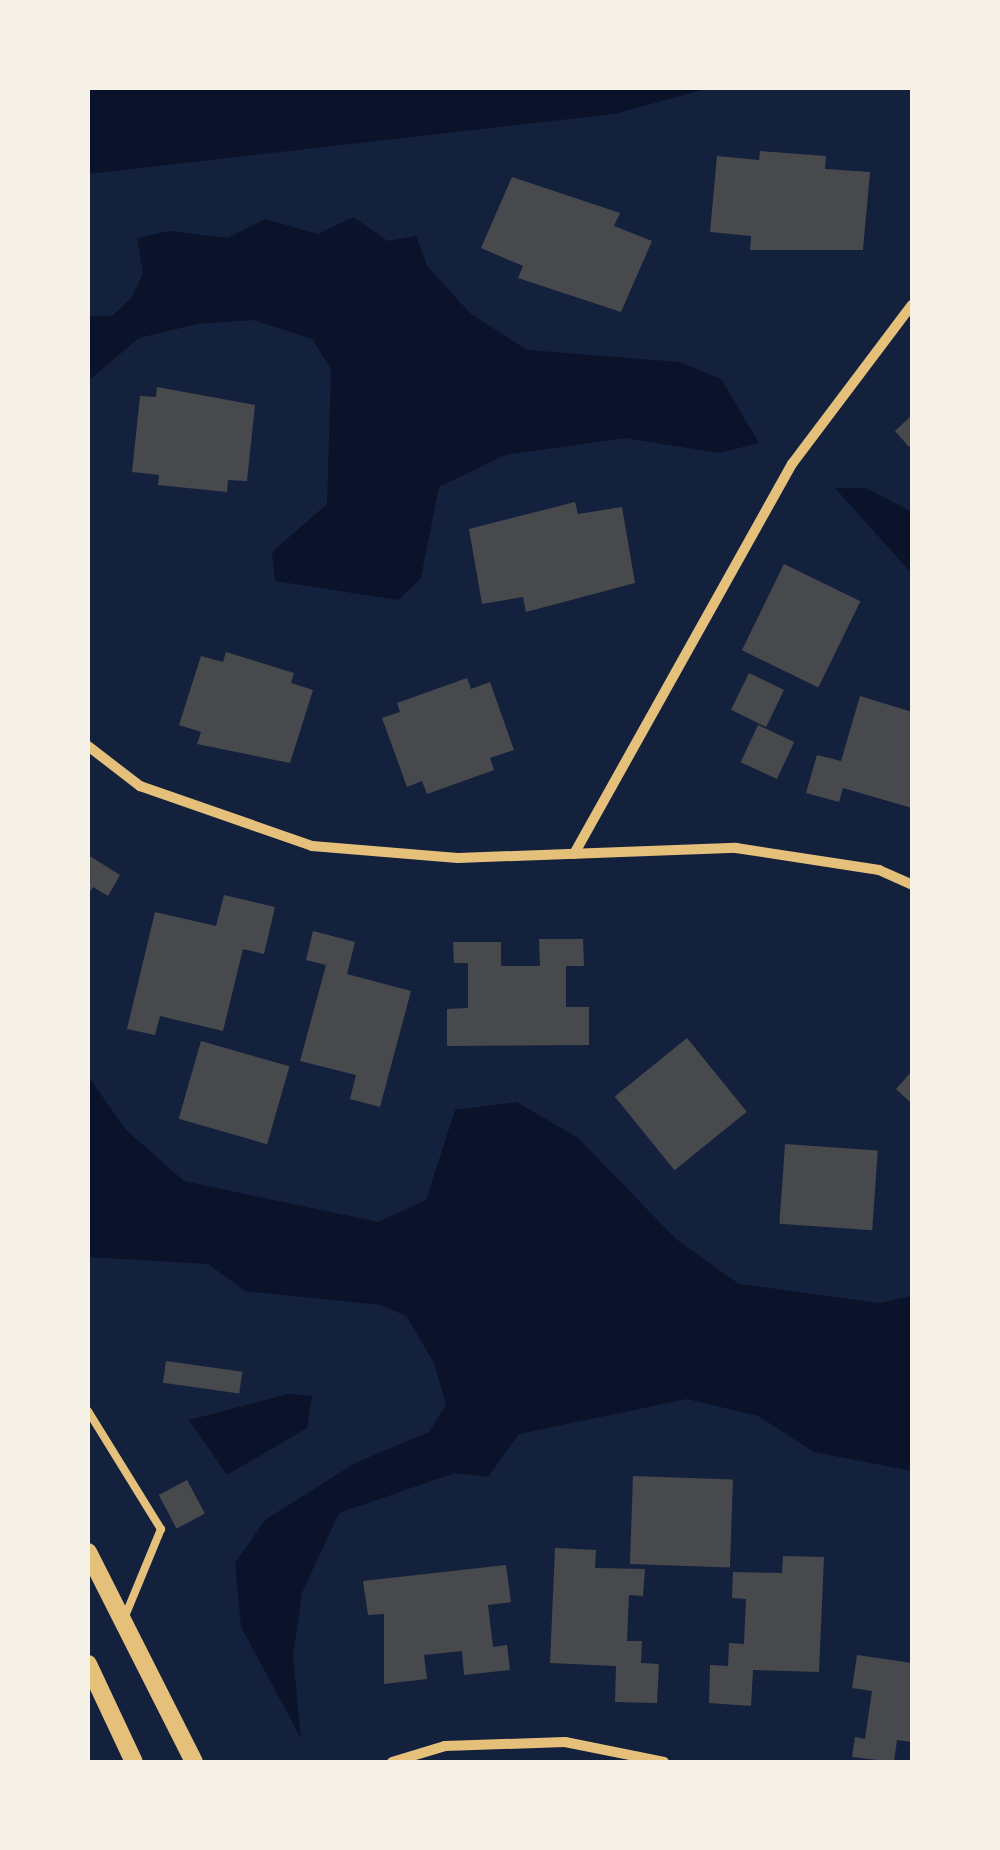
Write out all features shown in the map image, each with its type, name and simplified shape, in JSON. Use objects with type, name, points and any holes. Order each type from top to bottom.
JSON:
[{"type":"street","points":[[574,854],[792,464],[912,305]]},
{"type":"street","points":[[88,746],[140,786],[312,846],[458,858],[736,848],[879,870],[912,885]]},
{"type":"street","points":[[88,1552],[126,1614],[194,1762]]},
{"type":"street","points":[[88,1664],[134,1762]]},
{"type":"street","points":[[392,1762],[445,1746],[565,1742],[664,1762]]},
{"type":"lane","points":[[88,1411],[161,1529],[126,1614]]},
{"type":"water","points":[[88,88],[710,88],[614,114],[88,174]]},
{"type":"water","points":[[353,217],[388,241],[416,236],[428,267],[470,313],[527,350],[680,362],[721,379],[759,443],[719,453],[625,438],[505,455],[439,487],[421,578],[398,600],[275,581],[272,552],[327,504],[331,369],[312,339],[253,320],[197,324],[139,338],[88,381],[88,316],[112,316],[132,297],[143,273],[137,238],[169,231],[228,238],[265,219],[318,234]]},
{"type":"water","points":[[835,488],[866,488],[912,512],[912,574]]},
{"type":"water","points":[[88,1076],[126,1130],[184,1181],[378,1222],[426,1200],[455,1110],[517,1102],[578,1138],[676,1239],[739,1284],[879,1303],[912,1296],[912,1471],[814,1452],[758,1416],[687,1399],[519,1434],[488,1477],[455,1473],[339,1513],[302,1593],[293,1656],[301,1738],[241,1627],[235,1563],[265,1520],[355,1463],[429,1432],[446,1405],[434,1363],[406,1316],[381,1305],[245,1291],[208,1264],[88,1257]]},
{"type":"water","points":[[288,1394],[312,1396],[307,1428],[227,1475],[189,1420]]},
{"type":"building","points":[[760,151],[826,156],[825,169],[870,172],[863,250],[750,250],[751,236],[710,232],[717,156],[759,160]]},
{"type":"building","points":[[512,177],[620,213],[614,226],[652,241],[621,312],[518,278],[523,266],[481,248]]},
{"type":"building","points":[[157,387],[255,405],[247,481],[228,480],[227,492],[158,485],[159,475],[132,472],[140,396],[156,397]]},
{"type":"building","points":[[912,415],[912,444],[909,447],[895,431]]},
{"type":"building","points":[[575,502],[578,514],[622,507],[635,583],[526,612],[523,597],[482,604],[469,529]]},
{"type":"building","points":[[784,564],[860,601],[818,688],[742,650]]},
{"type":"building","points":[[226,652],[294,673],[291,683],[313,690],[290,763],[197,744],[201,732],[179,725],[201,656],[223,662]]},
{"type":"building","points":[[749,673],[784,690],[766,727],[731,710]]},
{"type":"building","points":[[467,678],[471,689],[490,682],[514,750],[490,758],[494,770],[427,794],[422,781],[407,787],[382,718],[400,712],[397,703]]},
{"type":"building","points":[[860,696],[912,712],[912,808],[843,788],[839,802],[806,793],[817,755],[841,761]]},
{"type":"building","points":[[758,725],[794,742],[777,779],[741,762]]},
{"type":"building","points":[[88,855],[120,875],[108,896],[93,887],[88,895]]},
{"type":"building","points":[[224,895],[275,907],[264,954],[243,949],[223,1031],[160,1016],[155,1035],[127,1029],[155,912],[216,926]]},
{"type":"building","points":[[313,931],[355,942],[347,974],[411,991],[380,1107],[350,1099],[356,1075],[300,1061],[326,965],[306,960]]},
{"type":"building","points":[[539,939],[583,939],[584,966],[566,966],[566,1007],[589,1007],[589,1045],[447,1046],[447,1009],[468,1008],[468,963],[454,963],[453,942],[501,942],[501,966],[540,966]]},
{"type":"building","points":[[687,1038],[747,1112],[675,1170],[615,1097]]},
{"type":"building","points":[[201,1041],[289,1066],[267,1144],[179,1119]]},
{"type":"building","points":[[912,1071],[912,1104],[896,1089]]},
{"type":"building","points":[[785,1144],[878,1150],[872,1230],[779,1224]]},
{"type":"building","points":[[166,1361],[242,1372],[239,1394],[163,1383]]},
{"type":"building","points":[[633,1476],[733,1479],[730,1567],[630,1564]]},
{"type":"building","points":[[187,1480],[205,1514],[177,1529],[159,1495]]},
{"type":"building","points":[[555,1548],[596,1550],[595,1568],[645,1569],[643,1596],[629,1595],[627,1641],[642,1641],[641,1663],[659,1664],[657,1703],[615,1702],[616,1666],[550,1663]]},
{"type":"building","points":[[783,1556],[824,1557],[819,1672],[753,1670],[751,1706],[709,1703],[710,1665],[728,1666],[729,1643],[744,1644],[746,1599],[732,1598],[733,1572],[782,1573]]},
{"type":"building","points":[[506,1565],[511,1602],[488,1605],[493,1647],[507,1645],[510,1670],[464,1675],[462,1651],[424,1655],[427,1679],[384,1684],[384,1614],[368,1615],[363,1581]]},
{"type":"building","points":[[857,1655],[912,1663],[912,1742],[897,1740],[894,1762],[852,1757],[855,1737],[865,1739],[872,1691],[852,1688]]}]
